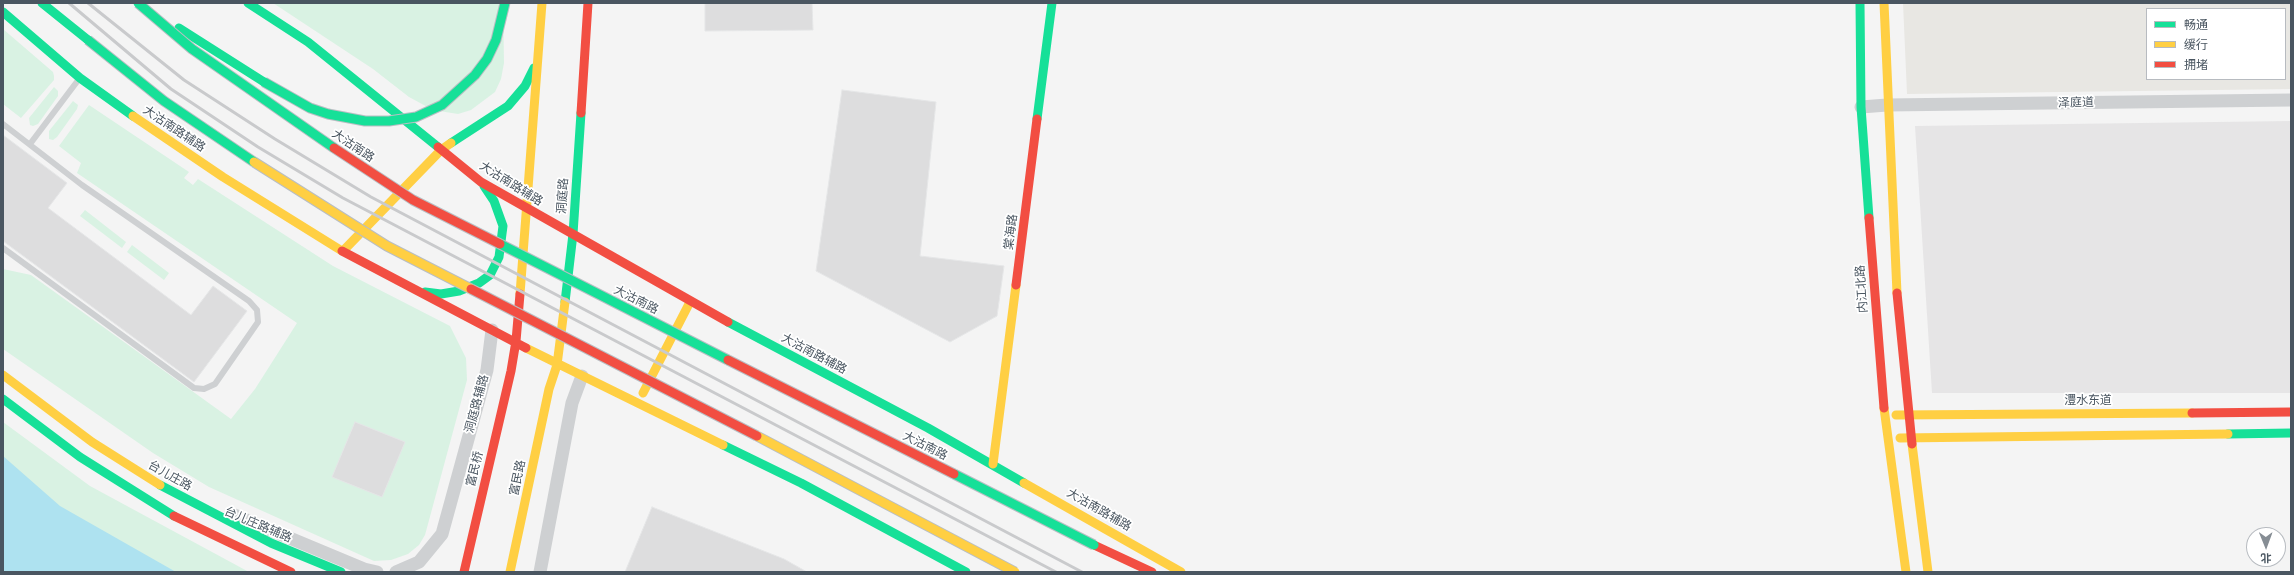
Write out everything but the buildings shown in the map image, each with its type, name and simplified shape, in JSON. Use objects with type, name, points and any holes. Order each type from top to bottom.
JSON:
[{"type":"main road","points":[[42,3],[164,101],[241,154],[387,246],[810,463],[1015,572]]},
{"type":"main road","points":[[139,3],[264,82],[310,108],[365,121],[389,121],[416,117],[442,105],[476,75],[487,59],[496,40],[505,3]]},
{"type":"main road","name":"大沽南路","points":[[139,3],[192,49],[313,134],[413,200],[1094,545],[1152,572]]},
{"type":"main road","name":"大沽南路辅路","points":[[248,3],[308,42],[481,182],[690,302],[993,464],[1181,572]]},
{"type":"main road","points":[[516,342],[542,3]]},
{"type":"main road","name":"洞庭路","points":[[549,389],[557,365],[573,234],[588,3]]},
{"type":"main road","name":"棠海路","points":[[993,464],[1052,3]]},
{"type":"main road","name":"内江北路","points":[[1860,3],[1862,107],[1874,298],[1886,416],[1906,572]]},
{"type":"main road","points":[[1884,3],[1887,105],[1897,292],[1908,413],[1928,572]]},
{"type":"main road","name":"大沽南路辅路","points":[[3,12],[80,78],[223,177],[343,251],[557,365],[582,376]]},
{"type":"main road","points":[[343,251],[441,150],[508,106],[525,86],[537,58]]},
{"type":"main road","points":[[422,292],[441,294],[459,291],[479,283],[490,275],[499,257],[503,226],[494,201],[481,182]]},
{"type":"main road","points":[[638,403],[690,302]]},
{"type":"main road","name":"富民桥","points":[[464,572],[511,371],[516,342]]},
{"type":"main road","name":"台儿庄路","points":[[3,375],[92,442],[153,481],[271,543],[341,572]]},
{"type":"main road","points":[[582,376],[801,483],[966,572]]},
{"type":"main road","name":"富民路","points":[[510,572],[549,389]]},
{"type":"main road","points":[[3,399],[80,456],[167,513],[291,572]]},
{"type":"main road","name":"澧水东道","points":[[1886,416],[1908,413],[2291,412]]},
{"type":"main road","points":[[1889,439],[1911,437],[2291,433]]},
{"type":"street","name":"泽庭道","points":[[1862,107],[1887,105],[2291,100]]},
{"type":"street","name":"洞庭路辅路","points":[[396,572],[419,562],[442,534],[487,370],[492,330]]},
{"type":"street","points":[[540,572],[572,404],[582,376]]},
{"type":"street","name":"台儿庄路辅路","points":[[153,481],[370,570]]},
{"type":"lane","points":[[30,144],[80,78]]},
{"type":"lane","points":[[3,124],[82,185],[250,301],[257,310],[258,322],[215,384],[204,389],[194,388],[3,248]]},
{"type":"shaded area","points":[[1903,3],[2291,3],[2291,89],[1907,94]]},
{"type":"shaded area","points":[[2291,121],[2291,393],[1932,393],[1915,126]]},
{"type":"green space","points":[[273,3],[503,3],[504,63],[501,79],[495,92],[471,110],[458,114],[433,110],[409,97],[373,69]]},
{"type":"green space","points":[[3,29],[53,72],[54,76],[54,80],[21,118],[3,104]]},
{"type":"green space","points":[[54,87],[58,91],[58,96],[38,124],[33,126],[30,125],[29,118]]},
{"type":"green space","points":[[73,101],[78,105],[77,109],[57,137],[53,140],[49,139],[49,131]]},
{"type":"green space","points":[[89,105],[189,172],[184,178],[193,185],[198,179],[333,266],[450,326],[466,358],[467,380],[425,535],[419,545],[408,554],[391,560],[374,561],[209,487],[153,453],[3,349],[3,269],[31,275],[231,419],[255,389],[297,323],[77,173],[81,163],[59,146]]},
{"type":"green space","points":[[85,210],[126,242],[122,248],[80,216]]},
{"type":"green space","points":[[132,245],[169,273],[164,280],[127,252]]},
{"type":"green space","points":[[3,422],[90,486],[249,572],[3,572]]},
{"type":"water","points":[[3,456],[60,506],[176,572],[3,572]]},
{"type":"railway","points":[[69,3],[171,89],[258,147],[343,198],[1056,572]]},
{"type":"railway","points":[[88,3],[184,80],[275,139],[371,197],[1082,572]]},
{"type":"traffic: fast","points":[[42,3],[88,40]]},
{"type":"traffic: fast","points":[[138,3],[192,49],[334,148]]},
{"type":"traffic: fast","points":[[248,3],[308,42],[438,147]]},
{"type":"traffic: fast","points":[[264,82],[310,108],[328,114],[365,121],[389,121],[416,117],[442,105],[475,75],[487,59],[496,40],[505,3]]},
{"type":"traffic: fast","points":[[1037,119],[1052,3]]},
{"type":"traffic: fast","points":[[1860,3],[1861,107],[1869,218]]},
{"type":"traffic: fast","points":[[3,12],[80,78],[133,116]]},
{"type":"traffic: fast","points":[[179,28],[264,82]]},
{"type":"traffic: fast","points":[[88,40],[164,101],[254,162]]},
{"type":"traffic: fast","points":[[451,143],[508,106],[525,86],[534,68]]},
{"type":"traffic: fast","points":[[565,302],[573,234],[581,113]]},
{"type":"traffic: fast","points":[[425,292],[441,294],[459,291],[479,283],[490,275],[499,257],[503,226],[494,201],[484,186]]},
{"type":"traffic: fast","points":[[500,244],[728,360]]},
{"type":"traffic: fast","points":[[728,322],[928,428],[1024,483]]},
{"type":"traffic: fast","points":[[3,399],[80,457],[174,516]]},
{"type":"traffic: fast","points":[[2228,434],[2291,433]]},
{"type":"traffic: fast","points":[[723,445],[801,483],[966,572]]},
{"type":"traffic: fast","points":[[954,474],[1094,545]]},
{"type":"traffic: fast","points":[[160,485],[271,543],[341,572]]},
{"type":"traffic: slow","points":[[520,294],[542,3]]},
{"type":"traffic: slow","points":[[1884,3],[1897,293]]},
{"type":"traffic: slow","points":[[133,116],[223,177],[342,251]]},
{"type":"traffic: slow","points":[[343,251],[441,150],[451,143]]},
{"type":"traffic: slow","points":[[254,162],[387,246],[471,289]]},
{"type":"traffic: slow","points":[[993,464],[1016,285]]},
{"type":"traffic: slow","points":[[510,572],[549,389],[557,365],[565,302]]},
{"type":"traffic: slow","points":[[643,393],[690,302]]},
{"type":"traffic: slow","points":[[526,348],[723,445]]},
{"type":"traffic: slow","points":[[3,375],[92,442],[160,485]]},
{"type":"traffic: slow","points":[[1884,408],[1906,572]]},
{"type":"traffic: slow","points":[[1896,415],[2192,413]]},
{"type":"traffic: slow","points":[[1900,438],[2228,434]]},
{"type":"traffic: slow","points":[[757,436],[1015,572]]},
{"type":"traffic: slow","points":[[1912,444],[1928,572]]},
{"type":"traffic: slow","points":[[1024,483],[1181,572]]},
{"type":"traffic: jam","points":[[581,113],[588,3]]},
{"type":"traffic: jam","points":[[1016,285],[1037,119]]},
{"type":"traffic: jam","points":[[438,147],[481,182],[728,322]]},
{"type":"traffic: jam","points":[[334,148],[413,200],[500,244]]},
{"type":"traffic: jam","points":[[1869,218],[1884,408]]},
{"type":"traffic: jam","points":[[342,251],[526,348]]},
{"type":"traffic: jam","points":[[471,289],[757,436]]},
{"type":"traffic: jam","points":[[1897,293],[1912,444]]},
{"type":"traffic: jam","points":[[464,572],[511,371],[516,341],[520,294]]},
{"type":"traffic: jam","points":[[728,360],[954,474]]},
{"type":"traffic: jam","points":[[2192,413],[2291,412]]},
{"type":"traffic: jam","points":[[174,516],[291,572]]},
{"type":"traffic: jam","points":[[1094,545],[1152,572]]}]
